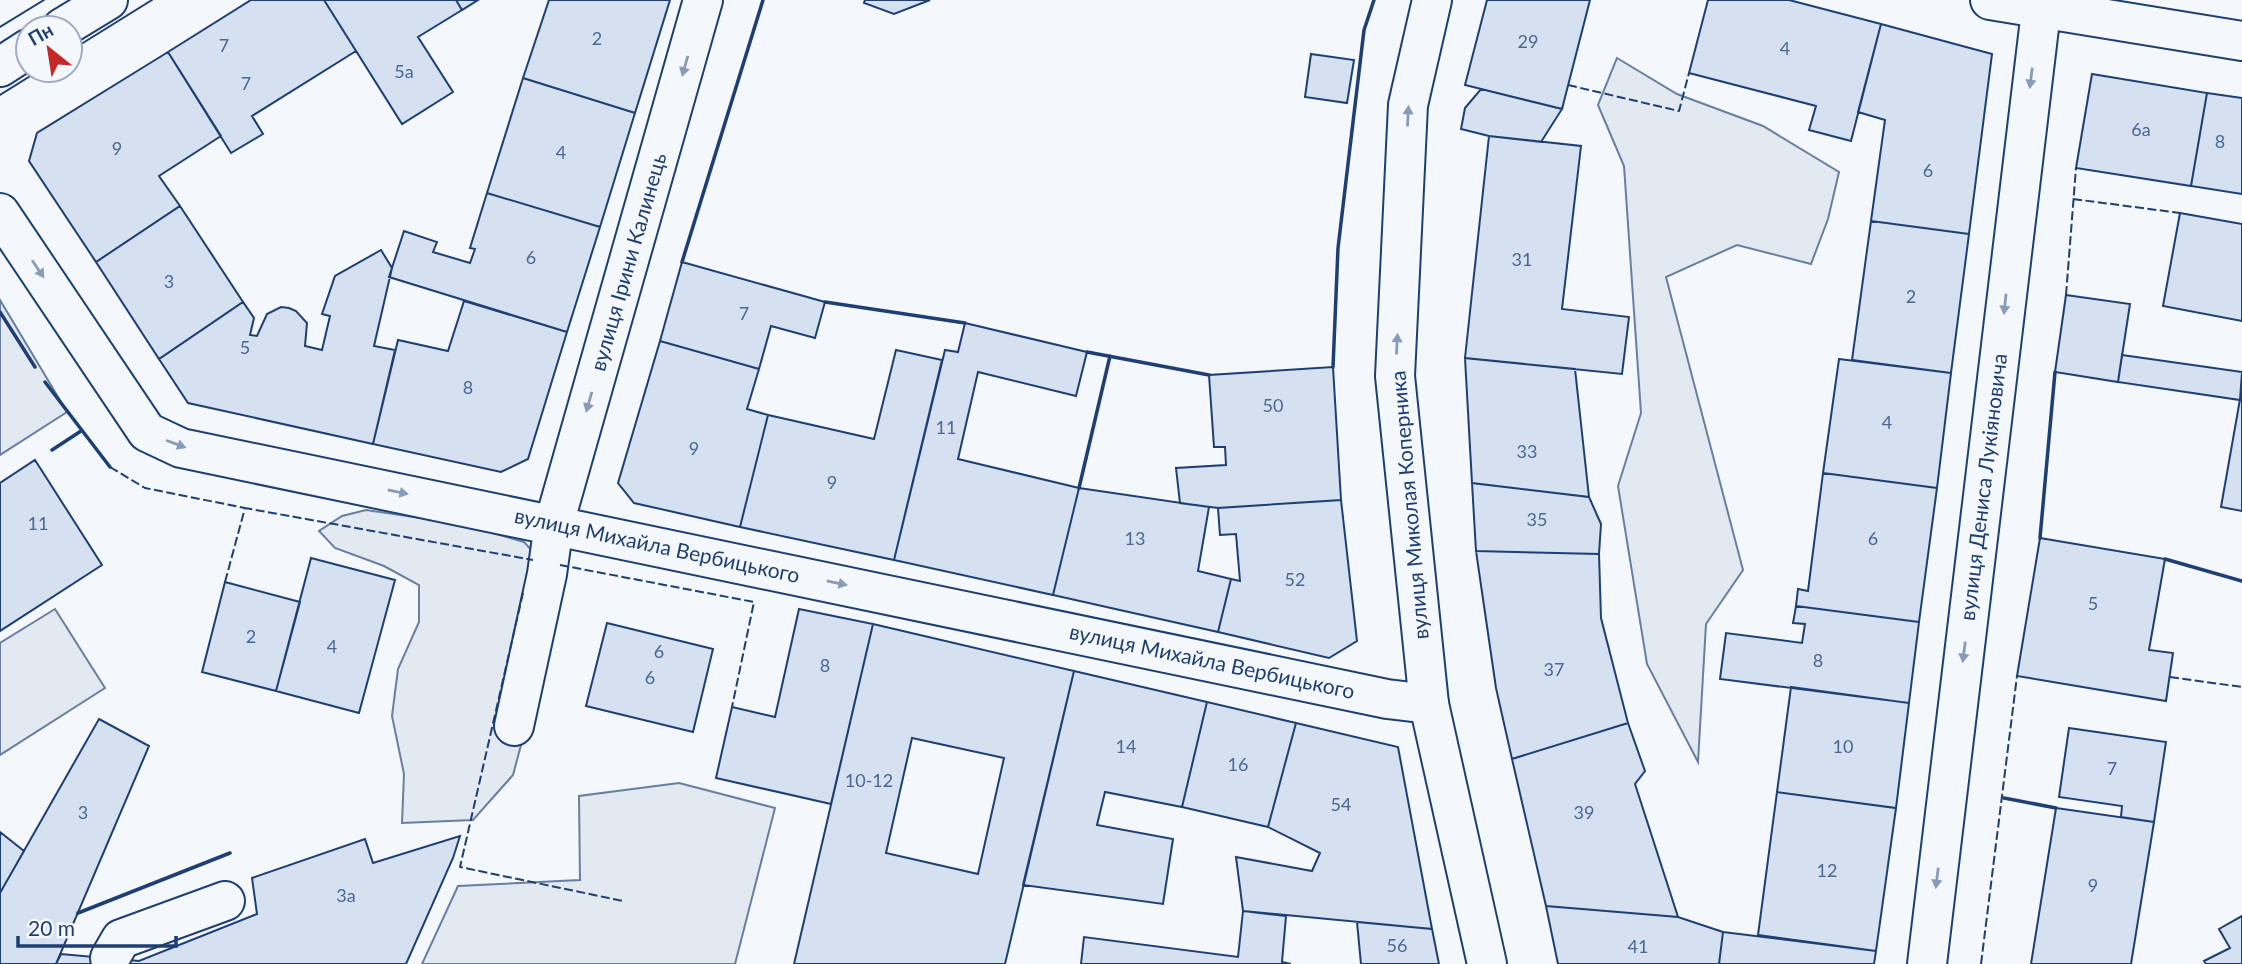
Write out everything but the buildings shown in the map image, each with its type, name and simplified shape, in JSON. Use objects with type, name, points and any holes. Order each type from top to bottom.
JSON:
[{"type":"street","points":[[84,15],[108,0]]},
{"type":"street","name":"вулиця Ірини Калинець","points":[[514,726],[547,573],[554,524],[703,0]]},
{"type":"street","name":"вулиця Миколая Коперника","points":[[1432,0],[1408,105],[1395,376],[1429,704],[1487,964]]},
{"type":"street","points":[[1990,0],[2041,11],[2242,41]]},
{"type":"street","name":"вулиця Дениса Лукіяновича","points":[[1927,964],[2041,11]]},
{"type":"street","name":"вулиця Михайла Вербицького","points":[[0,212],[147,432],[181,447],[1360,693],[1429,704]]},
{"type":"street","points":[[110,958],[121,939],[225,901]]},
{"type":"shaded area","points":[[1617,58],[1677,94],[1763,126],[1839,172],[1828,219],[1811,264],[1737,245],[1666,277],[1743,570],[1706,624],[1698,762],[1647,664],[1618,486],[1641,413],[1624,166],[1598,105]]},
{"type":"shaded area","points":[[0,300],[67,412],[0,455]]},
{"type":"shaded area","points":[[366,510],[462,524],[524,542],[550,570],[538,681],[513,775],[473,820],[402,823],[404,774],[392,716],[398,669],[419,622],[419,585],[384,566],[335,548],[319,531],[342,516]]},
{"type":"shaded area","points":[[55,609],[105,688],[0,755],[0,643]]},
{"type":"shaded area","points":[[679,783],[775,808],[735,964],[422,964],[458,886],[580,880],[579,796]]},
{"type":"tram line","points":[[0,27],[44,0]]},
{"type":"tram line","points":[[84,42],[152,0]]},
{"type":"tram line","points":[[0,95],[18,84]]},
{"type":"fence","points":[[1568,85],[1679,111],[1689,73]]},
{"type":"fence","points":[[2066,295],[2076,168]]},
{"type":"fence","points":[[2073,199],[2180,213]]},
{"type":"fence","points":[[110,467],[145,488],[245,508]]},
{"type":"fence","points":[[225,582],[245,508],[533,560]]},
{"type":"fence","points":[[560,565],[754,602],[732,707]]},
{"type":"fence","points":[[523,593],[460,867],[623,901]]},
{"type":"fence","points":[[1981,964],[2017,676]]},
{"type":"fence","points":[[2170,677],[2242,687]]},
{"type":"wall","points":[[682,262],[763,0]]},
{"type":"wall","points":[[1333,367],[1338,248],[1364,30],[1374,0]]},
{"type":"wall","points":[[825,302],[965,323]]},
{"type":"wall","points":[[0,312],[35,367]]},
{"type":"wall","points":[[1087,352],[1209,375]]},
{"type":"wall","points":[[1079,488],[1110,356]]},
{"type":"wall","points":[[2040,538],[2055,372]]},
{"type":"wall","points":[[45,382],[110,467]]},
{"type":"wall","points":[[52,450],[81,431]]},
{"type":"wall","points":[[2165,559],[2242,581]]},
{"type":"wall","points":[[2004,798],[2056,808]]},
{"type":"wall","points":[[78,913],[230,853]]}]
